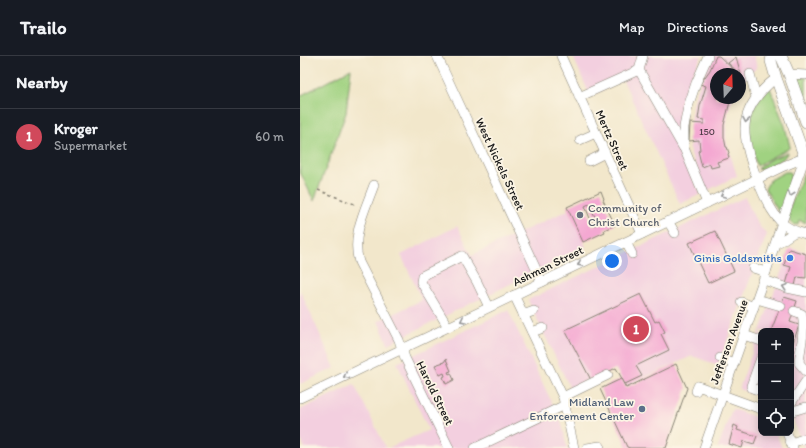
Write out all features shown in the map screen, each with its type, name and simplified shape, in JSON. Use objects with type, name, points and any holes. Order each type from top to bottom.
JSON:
[{"type":"main road","points":[[772,56],[771,61],[776,78],[806,158]]},
{"type":"main road","points":[[781,56],[806,122]]},
{"type":"street","name":"West Nickels Street","points":[[437,56],[542,282]]},
{"type":"street","name":"Mertz Street","points":[[561,56],[605,154],[612,179],[642,234]]},
{"type":"street","points":[[643,56],[639,70],[684,148],[707,203]]},
{"type":"street","points":[[684,148],[684,127],[688,107],[696,83],[708,56]]},
{"type":"street","points":[[579,97],[639,70]]},
{"type":"street","points":[[750,74],[756,97]]},
{"type":"street","points":[[789,74],[806,75]]},
{"type":"street","points":[[776,78],[756,97],[748,110],[744,133],[748,152],[765,198],[782,222],[796,232],[806,234]]},
{"type":"street","points":[[580,140],[596,133]]},
{"type":"street","points":[[589,161],[605,154]]},
{"type":"street","name":"Ashman Street","points":[[300,398],[758,178],[806,158]]},
{"type":"street","name":"Jefferson Avenue","points":[[704,448],[756,303],[782,222],[806,158]]},
{"type":"street","name":"Harold Street","points":[[374,185],[358,231],[356,248],[357,255],[359,262],[399,340],[405,358],[449,448]]},
{"type":"street","points":[[668,221],[675,233]]},
{"type":"street","points":[[776,243],[780,243],[790,234],[796,232]]},
{"type":"street","points":[[626,242],[632,254]]},
{"type":"street","points":[[448,327],[421,282],[422,276],[462,256],[489,307]]},
{"type":"street","points":[[753,268],[787,288],[806,292]]},
{"type":"street","points":[[514,295],[564,401],[574,448]]},
{"type":"street","points":[[741,302],[781,306]]},
{"type":"street","points":[[794,310],[802,314],[805,322],[799,363],[806,371]]},
{"type":"street","points":[[524,315],[534,311]]},
{"type":"street","points":[[532,332],[542,328]]},
{"type":"street","points":[[744,335],[758,340]]},
{"type":"street","points":[[794,358],[800,355]]},
{"type":"street","points":[[720,358],[734,363]]},
{"type":"street","points":[[758,367],[752,388],[758,390]]},
{"type":"street","points":[[476,448],[564,401],[608,375]]},
{"type":"street","points":[[696,391],[698,386],[758,408]]},
{"type":"street","points":[[794,400],[805,386]]},
{"type":"street","points":[[794,411],[806,407]]},
{"type":"street","points":[[788,436],[792,446],[806,438]]},
{"type":"street","points":[[588,448],[600,446]]},
{"type":"path","points":[[318,190],[357,205]]},
{"type":"shaded area","points":[[573,56],[702,56],[681,101],[680,127],[681,154],[701,194],[680,204],[623,80],[590,96]]},
{"type":"shaded area","points":[[712,56],[754,56],[757,67],[746,78],[746,68],[710,68],[710,104],[731,104],[728,111],[726,141],[737,176],[706,191],[690,152],[689,134],[691,115],[696,93]]},
{"type":"shaded area","points":[[745,197],[759,226],[767,234],[718,365],[692,356],[626,386],[615,369],[570,388],[528,300]]},
{"type":"shaded area","points":[[568,210],[586,247],[388,344],[378,321],[422,300],[401,255],[457,226],[472,255]]},
{"type":"shaded area","points":[[790,248],[806,252],[806,288],[797,287],[778,281]]},
{"type":"shaded area","points":[[776,287],[806,295],[806,448],[804,448],[794,422],[794,328],[761,328]]},
{"type":"shaded area","points":[[300,290],[335,368],[300,384]]},
{"type":"shaded area","points":[[508,310],[562,424],[567,448],[388,448],[429,430],[397,363]]},
{"type":"shaded area","points":[[758,337],[758,396],[739,389]]},
{"type":"shaded area","points":[[354,384],[386,448],[305,448],[300,438],[300,410]]},
{"type":"shaded area","points":[[732,409],[758,418],[758,436],[777,436],[782,448],[718,448]]},
{"type":"green space","points":[[351,69],[346,113],[314,201],[300,172],[300,96]]},
{"type":"green space","points":[[806,77],[806,110],[795,78]]},
{"type":"green space","points":[[770,88],[785,126],[790,147],[757,166],[750,143],[748,127],[749,119],[755,104]]},
{"type":"green space","points":[[788,152],[783,159],[761,170],[758,169],[769,160]]},
{"type":"green space","points":[[785,172],[790,172],[791,176],[786,200],[780,214],[765,189],[770,180]]},
{"type":"green space","points":[[804,173],[806,178],[806,223],[799,220],[798,224],[794,225],[788,219],[787,214]]},
{"type":"building","points":[[716,56],[719,56],[732,68],[711,68]]},
{"type":"building","points":[[736,57],[739,68],[733,68],[728,63]]},
{"type":"building","points":[[710,70],[710,104],[729,104],[724,125],[724,137],[729,158],[717,162],[719,166],[711,168],[710,164],[702,167],[698,151],[700,150],[699,140],[689,141],[690,123],[704,124],[704,120],[698,119],[706,86],[700,84]]},
{"type":"building","name":"Community of Christ Church","points":[[601,191],[603,200],[615,225],[604,230],[605,232],[583,242],[567,207]],"holes":[[[589,204],[598,223],[593,226],[585,206]]]},
{"type":"building","points":[[715,231],[734,271],[708,283],[689,243]]},
{"type":"building","points":[[789,249],[806,254],[806,278],[797,277],[795,286],[786,284],[791,267],[784,265]]},
{"type":"building","points":[[641,294],[655,322],[659,320],[665,332],[661,334],[669,350],[636,366],[642,376],[625,384],[616,368],[591,380],[565,330]]},
{"type":"building","points":[[784,297],[797,301],[790,322],[799,325],[794,340],[794,328],[772,328]]},
{"type":"building","points":[[446,359],[451,371],[448,372],[449,374],[451,373],[454,380],[446,384],[443,377],[445,376],[444,373],[440,375],[435,365],[444,362]]},
{"type":"building","points":[[676,364],[687,388],[666,448],[627,447],[600,389],[621,379],[626,388]]},
{"type":"building","points":[[734,425],[738,427],[737,430],[757,436],[754,444],[744,441],[742,448],[729,444]]},
{"type":"place","name":"Community of Christ Church","points":[[580,215]]},
{"type":"place","name":"Ginis Goldsmiths","points":[[790,258]]},
{"type":"place","name":"Kroger","points":[[636,329]]},
{"type":"place","name":"Midland Law Enforcement Center","points":[[642,409]]}]
